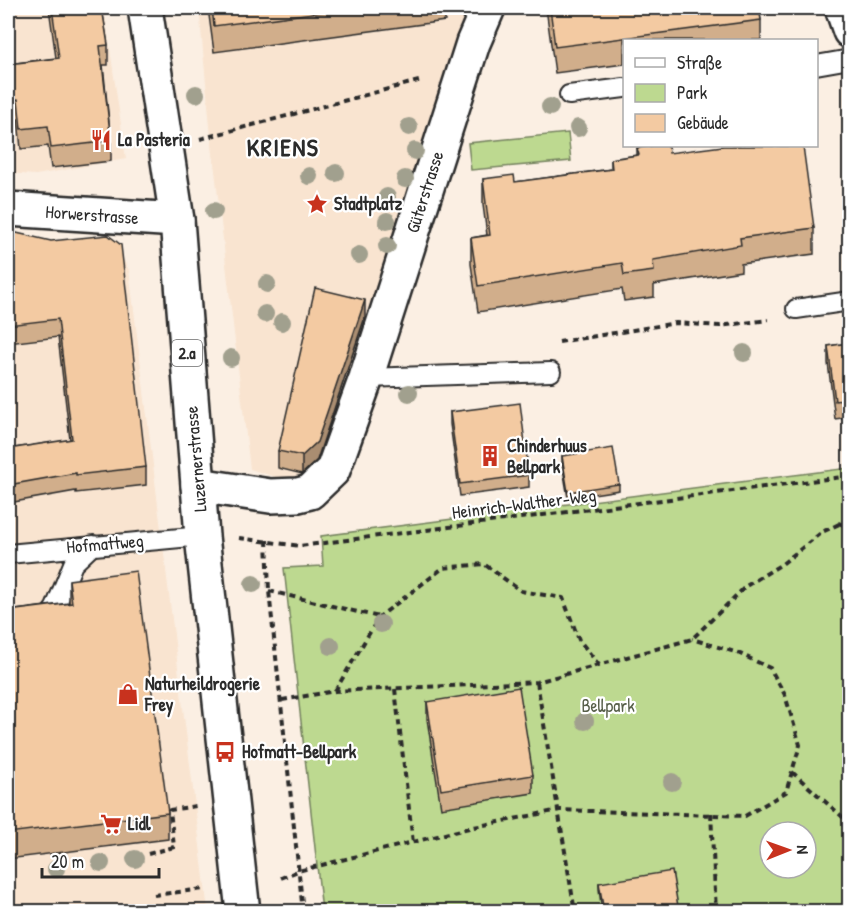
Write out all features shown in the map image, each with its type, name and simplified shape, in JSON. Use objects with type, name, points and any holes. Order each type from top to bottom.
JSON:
[{"type":"main road","name":"Luzernerstrasse","points":[[145,8],[177,220],[202,536],[243,912]]},
{"type":"main road","name":"Güterstrasse","points":[[198,485],[270,496],[310,492],[333,470],[366,378],[473,43],[488,8]]},
{"type":"main road","points":[[842,8],[849,31]]},
{"type":"main road","name":"Horwerstrasse","points":[[8,209],[177,220]]},
{"type":"lane","points":[[818,65],[849,59]]},
{"type":"lane","points":[[569,95],[623,88]]},
{"type":"lane","points":[[796,309],[849,301]]},
{"type":"lane","points":[[366,378],[551,372]]},
{"type":"lane","name":"Hofmattweg","points":[[8,554],[202,536]]},
{"type":"lane","points":[[8,627],[43,623],[55,608],[73,564],[93,545]]},
{"type":"path","points":[[199,139],[424,80]]},
{"type":"path","points":[[551,372],[547,344],[676,323],[720,326],[782,318],[796,309]]},
{"type":"path","name":"Heinrich-Walther-Weg","points":[[202,536],[267,540],[300,546],[849,476]]},
{"type":"path","points":[[282,700],[335,691],[537,682],[692,639],[746,586],[782,564],[838,522],[849,519]]},
{"type":"path","points":[[838,522],[849,527]]},
{"type":"path","points":[[267,540],[269,591],[303,912]]},
{"type":"path","points":[[335,691],[378,617],[443,568],[484,564],[521,591],[563,598],[579,640],[599,665]]},
{"type":"path","points":[[269,591],[378,617]]},
{"type":"path","points":[[281,878],[413,843],[559,810],[711,813],[745,816],[786,792],[800,745],[785,695],[770,668],[738,653],[692,639]]},
{"type":"path","points":[[537,682],[575,912]]},
{"type":"path","points":[[396,688],[413,843]]},
{"type":"path","points":[[792,772],[849,821]]},
{"type":"path","points":[[148,854],[174,847],[170,810],[182,808]]},
{"type":"path","points":[[711,813],[716,912]]},
{"type":"path","points":[[154,896],[204,889]]},
{"type":"shaded area","points":[[8,8],[104,8],[126,159],[36,175],[8,173]]},
{"type":"shaded area","name":"Stadtplatz","points":[[199,8],[473,8],[448,105],[315,477],[288,481],[250,469],[211,137]]},
{"type":"shaded area","points":[[8,238],[112,251],[123,259],[129,270],[208,911],[8,912]]},
{"type":"green space","points":[[568,133],[571,161],[471,170],[468,143]]},
{"type":"green space","name":"Bellpark","points":[[849,468],[849,911],[322,911],[284,568],[323,566],[321,536]]},
{"type":"building","points":[[52,8],[102,8],[108,45],[100,46],[111,141],[51,148],[48,126],[21,129],[18,99],[12,100],[8,64],[59,58]]},
{"type":"building","points":[[212,8],[351,8],[214,26]]},
{"type":"building","points":[[550,8],[759,8],[761,20],[555,47]]},
{"type":"building","points":[[668,147],[669,153],[715,147],[803,147],[814,228],[740,238],[741,245],[653,260],[654,271],[624,275],[622,263],[478,286],[471,238],[490,235],[483,179],[514,175],[515,182],[612,169],[611,159],[639,155],[637,148]]},
{"type":"building","points":[[8,231],[51,241],[108,235],[121,245],[146,467],[76,475],[76,473],[8,485],[8,449],[72,439],[58,319],[8,325]]},
{"type":"building","points":[[315,288],[365,300],[317,442],[302,456],[278,451]]},
{"type":"building","points":[[849,343],[849,399],[835,401],[828,346]]},
{"type":"building","name":"Chinderhuus Bellpark","points":[[520,403],[529,475],[460,484],[450,412]]},
{"type":"building","points":[[613,448],[619,484],[568,492],[562,456]]},
{"type":"building","points":[[136,571],[168,813],[8,833],[8,611],[72,603],[69,580]]},
{"type":"building","points":[[519,687],[533,775],[441,790],[427,702]]},
{"type":"building","points":[[672,871],[679,912],[604,912],[599,883]]},
{"type":"place","name":"La Pasteria","points":[[101,140]]},
{"type":"place","name":"Stadtplatz","points":[[317,204]]},
{"type":"place","name":"Chinderhuus Bellpark","points":[[490,456]]},
{"type":"place","name":"Naturheildrogerie Frey","points":[[128,694]]},
{"type":"place","name":"Hofmatt-Bellpark","points":[[225,752]]},
{"type":"place","name":"Lidl","points":[[111,824]]},
{"type":"district","name":"KRIENS","points":[[283,148]]}]
